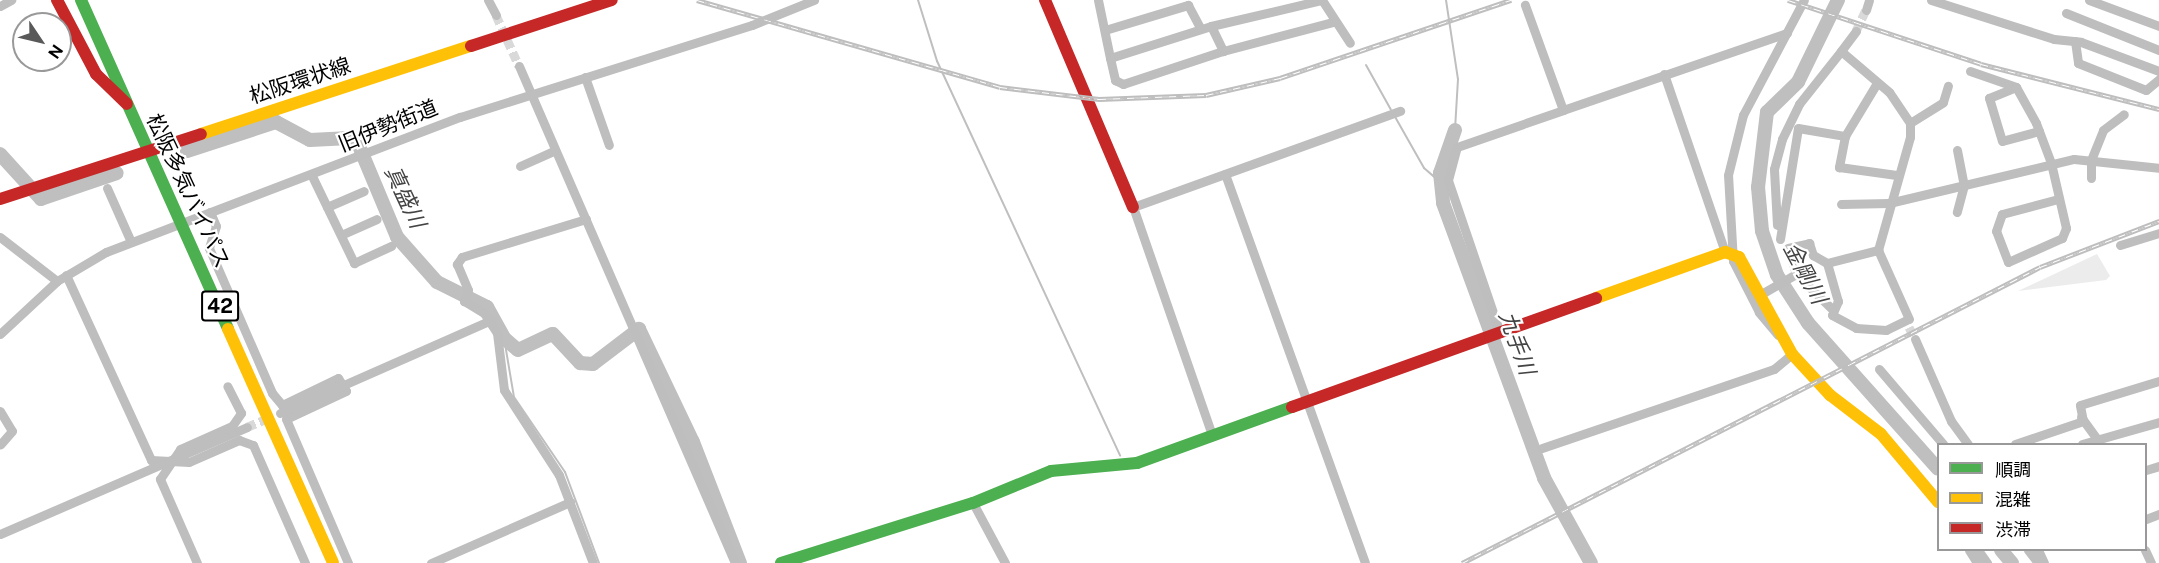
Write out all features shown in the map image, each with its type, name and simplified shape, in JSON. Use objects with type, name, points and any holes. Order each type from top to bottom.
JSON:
[{"type":"main road","points":[[57,0],[96,74],[127,105]]},
{"type":"main road","name":"松阪多気バイパス","points":[[81,0],[333,563]]},
{"type":"main road","name":"松阪環状線","points":[[4,198],[612,0]]},
{"type":"main road","points":[[1045,0],[1133,207]]},
{"type":"main road","points":[[781,563],[973,503],[1051,471],[1116,469],[1730,253],[1766,292],[1779,335],[1792,354],[1830,395],[1881,434],[1937,501]]},
{"type":"street","points":[[0,6],[11,0]]},
{"type":"street","points":[[489,0],[496,15]]},
{"type":"street","name":"旧伊勢街道","points":[[0,334],[57,281],[131,242],[529,95],[814,0]]},
{"type":"street","points":[[1098,0],[1115,80],[1123,84],[1223,51],[1333,22]]},
{"type":"street","points":[[1110,58],[1206,28],[1322,0],[1333,22],[1350,43]]},
{"type":"street","points":[[1730,253],[1728,198],[1733,147],[1804,0]]},
{"type":"street","points":[[1931,0],[2075,41],[2159,71]]},
{"type":"street","points":[[2089,0],[2159,26]]},
{"type":"street","points":[[1105,30],[1188,5],[1223,51]]},
{"type":"street","points":[[1525,5],[1563,110]]},
{"type":"street","points":[[2066,13],[2159,50]]},
{"type":"street","points":[[1856,31],[1810,88],[1782,139],[1773,192],[1780,239],[1788,248],[1796,274],[1831,308],[1832,315],[1856,328],[1886,330],[1909,323],[1878,249],[1896,199],[1896,175],[1910,123],[1942,102],[1948,86]]},
{"type":"street","points":[[1500,333],[1450,196],[1451,162],[1457,147],[1787,33]]},
{"type":"street","points":[[2075,41],[2078,63],[2146,90],[2157,82]]},
{"type":"street","points":[[1841,51],[1876,83],[1910,123]]},
{"type":"street","points":[[519,66],[529,95],[586,219],[735,563]]},
{"type":"street","points":[[1970,71],[2016,87],[2039,131],[2051,163],[2066,228],[2062,238],[2008,262],[1996,231],[2002,214],[2058,199]]},
{"type":"street","points":[[1664,74],[1738,274],[1779,335]]},
{"type":"street","points":[[585,77],[609,145]]},
{"type":"street","points":[[1876,83],[1845,136],[1839,167],[1896,175]]},
{"type":"street","points":[[2016,87],[1989,98],[2002,141],[2039,131]]},
{"type":"street","points":[[1212,435],[1133,207],[1400,111]]},
{"type":"street","points":[[2091,178],[2091,160],[2103,130],[2124,114]]},
{"type":"street","points":[[1780,239],[1798,128],[1845,136]]},
{"type":"street","points":[[1957,150],[1964,185],[1957,212]]},
{"type":"street","points":[[520,166],[554,151]]},
{"type":"street","points":[[1841,204],[1896,199],[2051,163],[2091,160],[2159,168]]},
{"type":"street","points":[[1225,174],[1309,401],[1365,563]]},
{"type":"street","points":[[312,176],[354,263],[391,246]]},
{"type":"street","points":[[107,188],[131,242]]},
{"type":"street","points":[[327,207],[364,190]]},
{"type":"street","points":[[210,212],[216,226],[210,248],[272,393],[282,405],[338,378],[346,392],[286,418],[348,563]]},
{"type":"street","points":[[341,235],[377,219]]},
{"type":"street","points":[[586,219],[462,257],[457,264],[468,290],[464,301],[491,320],[504,390],[560,475],[593,563]]},
{"type":"street","points":[[2120,245],[2159,233]]},
{"type":"street","points":[[0,237],[57,281]]},
{"type":"street","points":[[1788,248],[1809,243],[1813,255],[1827,263],[1838,301],[1831,308]]},
{"type":"street","points":[[1827,263],[1878,249]]},
{"type":"street","points":[[1766,292],[1796,274]]},
{"type":"street","points":[[66,275],[150,460],[170,464],[189,462],[239,440],[253,446],[305,563]]},
{"type":"street","points":[[280,413],[491,320]]},
{"type":"street","points":[[1915,339],[1951,421],[1967,443]]},
{"type":"street","points":[[1542,448],[1774,369],[1792,354]]},
{"type":"street","points":[[1879,369],[1942,443]]},
{"type":"street","points":[[2083,421],[2080,405],[2159,381]]},
{"type":"street","points":[[197,563],[160,479],[180,449],[232,426],[241,413],[227,386]]},
{"type":"street","points":[[2076,405],[2083,421],[2099,442],[2159,422]]},
{"type":"street","points":[[0,411],[12,431],[0,446]]},
{"type":"street","points":[[2018,443],[2083,421]]},
{"type":"street","points":[[0,534],[170,464],[247,428]]},
{"type":"street","points":[[431,563],[570,502]]},
{"type":"street","points":[[973,503],[1005,563]]},
{"type":"street","points":[[2148,556],[2159,552]]},
{"type":"shaded area","points":[[2097,254],[2110,276],[2106,280],[2018,291]]},
{"type":"waterway","points":[[918,0],[937,61],[1120,456]]},
{"type":"waterway","points":[[1446,0],[1458,79],[1455,130]]},
{"type":"waterway","name":"金剛川","points":[[1838,0],[1798,82],[1767,112],[1758,187],[1762,231],[1777,275],[1808,323],[1937,468]]},
{"type":"waterway","points":[[1366,65],[1391,110]]},
{"type":"waterway","points":[[1394,115],[1424,168],[1439,181]]},
{"type":"waterway","name":"真盛川","points":[[187,151],[276,122],[310,140],[345,138],[359,146],[397,237],[437,282],[487,307],[504,338],[518,350],[553,334],[580,363],[593,364],[639,329],[693,442],[740,563]]},
{"type":"waterway","name":"九手川","points":[[1455,130],[1440,173],[1443,203],[1544,478],[1591,563]]},
{"type":"waterway","name":"真盛川","points":[[0,154],[41,199],[117,173]]},
{"type":"waterway","points":[[504,338],[514,397],[565,472],[599,563]]},
{"type":"waterway","name":"金剛川","points":[[2002,551],[2012,563]]},
{"type":"tunnel","points":[[1856,31],[1866,10]]},
{"type":"tunnel","points":[[496,15],[519,66]]},
{"type":"tunnel","points":[[1909,327],[1915,339]]},
{"type":"tunnel","points":[[247,427],[270,417]]},
{"type":"railway","points":[[697,0],[1000,87],[1099,99],[1206,95],[1280,78],[1511,0]]},
{"type":"railway","points":[[1788,0],[1981,64],[2159,109]]},
{"type":"railway","points":[[1462,563],[2040,267],[2159,221]]},
{"type":"traffic: fast","points":[[81,0],[228,329]]},
{"type":"traffic: fast","points":[[781,563],[973,503],[1051,471],[1137,463],[1292,407]]},
{"type":"traffic: slow","points":[[201,134],[471,46]]},
{"type":"traffic: slow","points":[[1596,298],[1725,252],[1739,257],[1792,354],[1830,395],[1881,434],[1937,501]]},
{"type":"traffic: slow","points":[[228,329],[333,563]]},
{"type":"traffic: jam","points":[[57,0],[96,74],[127,104]]},
{"type":"traffic: jam","points":[[471,46],[612,0]]},
{"type":"traffic: jam","points":[[1045,0],[1133,207]]},
{"type":"traffic: jam","points":[[0,199],[201,134]]},
{"type":"traffic: jam","points":[[1292,407],[1596,298]]}]
